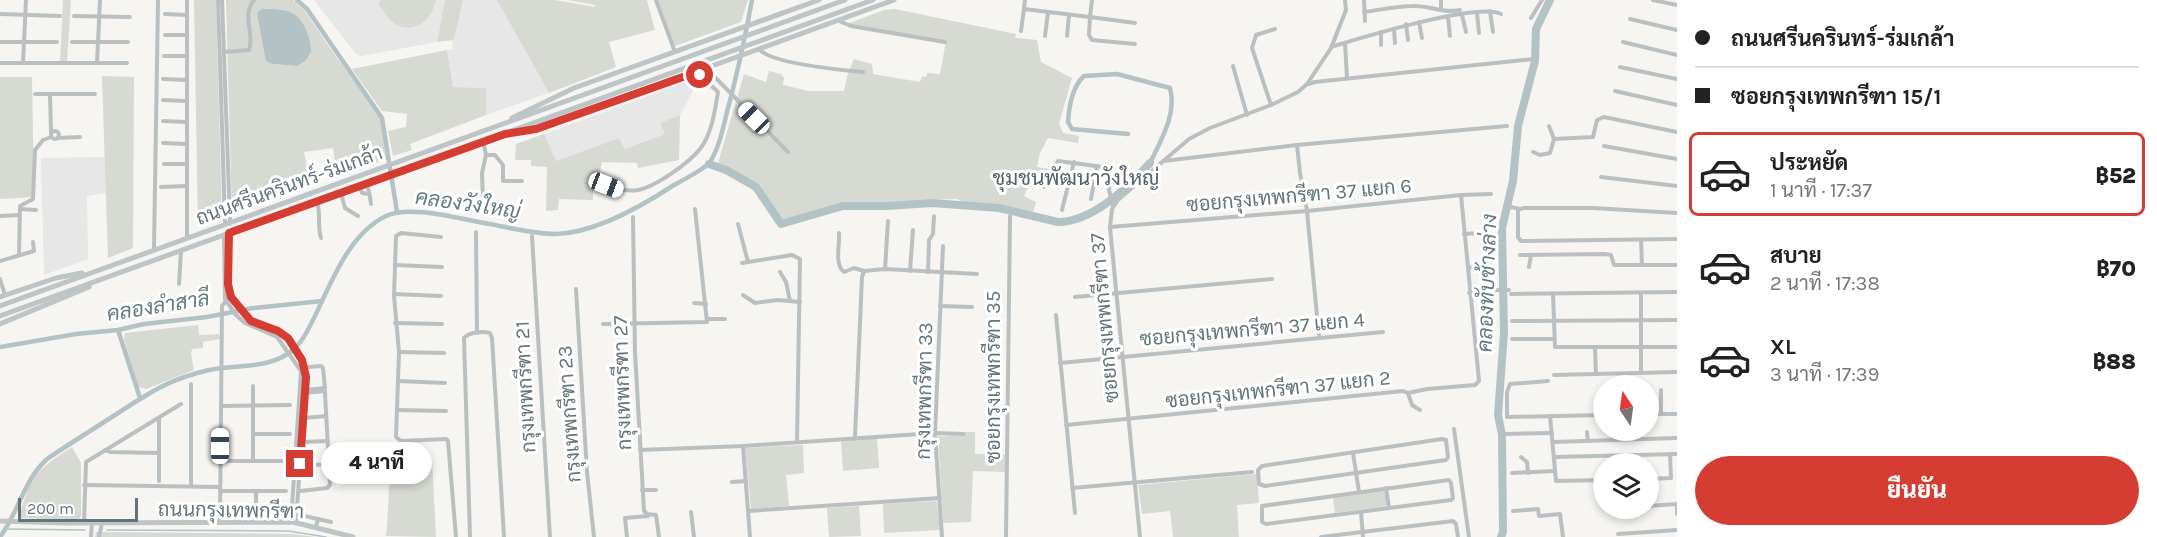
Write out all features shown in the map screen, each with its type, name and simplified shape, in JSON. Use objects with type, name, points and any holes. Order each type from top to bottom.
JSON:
[{"type":"main road","name":"ถนนศรีนครินทร์-ร่มเกล้า","points":[[500,124],[574,88],[785,13],[809,1],[819,0]]},
{"type":"main road","name":"ถนนศรีนครินทร์-ร่มเกล้า","points":[[0,306],[845,0]]},
{"type":"main road","name":"ถนนศรีนครินทร์-ร่มเกล้า","points":[[0,316],[873,0]]},
{"type":"main road","name":"ถนนศรีนครินทร์-ร่มเกล้า","points":[[505,134],[536,129],[725,63],[894,0]]},
{"type":"main road","points":[[785,13],[780,21],[783,34],[794,37]]},
{"type":"main road","points":[[692,47],[705,49],[709,53],[710,60],[706,69]]},
{"type":"main road","name":"ถนนศรีนครินทร์-ร่มเกล้า","points":[[2,296],[56,279],[88,273]]},
{"type":"main road","name":"ถนนศรีนครินทร์-ร่มเกล้า","points":[[0,324],[71,296],[111,276]]},
{"type":"main road","name":"ถนนกรุงเทพกรีฑา","points":[[0,521],[294,523],[353,537]]},
{"type":"street","points":[[22,63],[26,0]]},
{"type":"street","points":[[97,63],[100,0]]},
{"type":"street","points":[[154,249],[158,0]]},
{"type":"street","points":[[187,0],[187,237]]},
{"type":"street","points":[[220,0],[224,52],[227,222]]},
{"type":"street","points":[[220,0],[227,222]]},
{"type":"street","points":[[224,52],[249,50],[251,42],[247,19],[254,0]]},
{"type":"street","points":[[656,0],[675,53]]},
{"type":"street","points":[[1021,31],[1025,0]]},
{"type":"street","points":[[1092,0],[1089,35],[1092,40],[1135,44]]},
{"type":"street","name":"ซอยกรุงเทพกรีฑา 37","points":[[1140,537],[1110,227],[1114,207],[1189,139],[1271,105],[1298,92],[1307,84],[1331,48],[1346,10],[1345,0]]},
{"type":"street","points":[[1364,0],[1365,21]]},
{"type":"street","points":[[1441,0],[1441,10]]},
{"type":"street","points":[[1531,18],[1542,0]]},
{"type":"street","points":[[1653,0],[1677,5]]},
{"type":"street","points":[[1364,12],[1411,6],[1449,12],[1491,11],[1502,14]]},
{"type":"street","points":[[1024,9],[1135,22]]},
{"type":"street","points":[[1491,11],[1493,32]]},
{"type":"street","points":[[1045,36],[1048,12]]},
{"type":"street","points":[[1331,48],[1406,24],[1461,13]]},
{"type":"street","points":[[1461,13],[1466,33]]},
{"type":"street","points":[[1477,13],[1479,33]]},
{"type":"street","points":[[0,14],[60,16]]},
{"type":"street","points":[[165,14],[187,15]]},
{"type":"street","points":[[1067,36],[1069,15]]},
{"type":"street","points":[[74,16],[130,17]]},
{"type":"street","points":[[1448,17],[1450,36]]},
{"type":"street","points":[[1630,19],[1677,30]]},
{"type":"street","points":[[839,21],[851,26],[945,42]]},
{"type":"street","points":[[1419,22],[1422,38]]},
{"type":"street","points":[[1406,24],[1408,40]]},
{"type":"street","points":[[1271,105],[1252,48],[1256,35],[1275,28]]},
{"type":"street","points":[[1394,29],[1395,43]]},
{"type":"street","points":[[1381,32],[1382,45]]},
{"type":"street","points":[[165,35],[187,35]]},
{"type":"street","points":[[0,42],[57,42]]},
{"type":"street","points":[[72,42],[128,42]]},
{"type":"street","points":[[1623,42],[1677,54]]},
{"type":"street","points":[[1345,43],[1347,78]]},
{"type":"street","points":[[759,50],[770,56],[795,62],[863,72]]},
{"type":"street","points":[[164,56],[187,56]]},
{"type":"street","points":[[1307,84],[1316,81],[1534,59]]},
{"type":"street","points":[[0,63],[127,63]]},
{"type":"street","points":[[1233,66],[1246,115]]},
{"type":"street","points":[[1620,67],[1677,79]]},
{"type":"street","points":[[706,69],[788,152]]},
{"type":"street","points":[[602,179],[606,185],[617,190],[638,190],[686,162],[701,148],[713,119],[718,92],[697,72]]},
{"type":"street","points":[[163,79],[187,80]]},
{"type":"street","points":[[1615,91],[1677,105]]},
{"type":"street","points":[[35,94],[96,94]]},
{"type":"street","points":[[50,94],[51,135],[54,140],[80,137]]},
{"type":"street","points":[[163,100],[186,101]]},
{"type":"street","points":[[1554,139],[1593,137],[1597,120],[1601,117],[1616,118],[1677,132]]},
{"type":"street","points":[[163,121],[186,122]]},
{"type":"street","points":[[1163,161],[1507,126]]},
{"type":"street","points":[[1533,152],[1544,155],[1550,153],[1554,139],[1549,126]]},
{"type":"street","points":[[19,255],[20,206],[33,199],[35,150],[43,140],[51,135]]},
{"type":"street","points":[[483,141],[486,155],[482,173],[483,202]]},
{"type":"street","points":[[163,143],[186,144]]},
{"type":"street","points":[[1297,146],[1299,173],[1307,212],[1319,337]]},
{"type":"street","points":[[1604,146],[1677,159]]},
{"type":"street","points":[[486,155],[495,155],[503,165],[502,181],[522,181]]},
{"type":"street","points":[[1044,187],[1056,162],[1061,160],[1112,169],[1111,199],[1114,207]]},
{"type":"street","points":[[1062,210],[1074,162]]},
{"type":"street","points":[[164,164],[186,164]]},
{"type":"street","points":[[1091,199],[1097,166]]},
{"type":"street","points":[[1601,177],[1677,186]]},
{"type":"street","points":[[366,184],[371,204]]},
{"type":"street","points":[[161,187],[186,186]]},
{"type":"street","points":[[359,186],[362,193],[369,194]]},
{"type":"street","points":[[341,193],[345,208],[358,216]]},
{"type":"street","name":"ซอยกรุงเทพกรีฑา 37 แยก 6","points":[[1110,227],[1307,212],[1461,195],[1491,194]]},
{"type":"street","points":[[1408,393],[1416,390],[1478,383],[1461,195]]},
{"type":"street","points":[[317,201],[320,213],[318,228],[321,238]]},
{"type":"street","points":[[1506,206],[1520,209],[1593,208],[1677,213]]},
{"type":"street","points":[[695,209],[708,319]]},
{"type":"street","points":[[1520,209],[1518,237],[1521,240],[1677,239]]},
{"type":"street","points":[[20,210],[36,210]]},
{"type":"street","points":[[0,216],[20,216]]},
{"type":"street","points":[[928,272],[929,240],[933,234],[934,216]]},
{"type":"street","name":"ซอยกรุงเทพกรีฑา 35","points":[[1006,537],[1010,216]]},
{"type":"street","name":"กรุงเทพกรีฑา 27","points":[[633,217],[634,322],[642,490],[644,511],[657,516],[659,537]]},
{"type":"street","points":[[885,269],[888,221]]},
{"type":"street","points":[[738,224],[748,262]]},
{"type":"street","points":[[909,271],[913,230]]},
{"type":"street","points":[[476,232],[477,333]]},
{"type":"street","points":[[839,233],[838,262],[840,269],[844,272],[854,268],[864,271],[885,269],[976,274]]},
{"type":"street","points":[[1464,234],[1479,233],[1481,236]]},
{"type":"street","points":[[226,234],[224,284],[226,301],[236,315],[248,325],[277,337],[301,371],[303,392],[301,442],[294,523]]},
{"type":"street","points":[[226,234],[228,284],[231,297],[251,321],[278,331],[288,338],[301,358],[306,377],[303,392]]},
{"type":"street","points":[[441,237],[399,234],[396,237],[394,294],[399,352],[396,437],[399,440],[446,439],[448,441],[456,537]]},
{"type":"street","name":"กรุงเทพกรีฑา 21","points":[[532,236],[550,537]]},
{"type":"street","points":[[1641,240],[1642,266]]},
{"type":"street","points":[[0,261],[34,251],[33,242]]},
{"type":"street","name":"กรุงเทพกรีฑา 33","points":[[942,537],[935,433],[944,246]]},
{"type":"street","points":[[179,284],[182,250]]},
{"type":"street","points":[[742,263],[796,255],[800,259],[797,442]]},
{"type":"street","points":[[1520,255],[1610,255],[1614,265],[1677,266]]},
{"type":"street","points":[[1529,267],[1531,255]]},
{"type":"street","points":[[1467,268],[1477,267],[1484,261]]},
{"type":"street","points":[[395,265],[442,267]]},
{"type":"street","points":[[855,437],[864,271]]},
{"type":"street","points":[[780,272],[786,282],[790,301]]},
{"type":"street","points":[[0,279],[2,296]]},
{"type":"street","points":[[1075,297],[1272,279]]},
{"type":"street","name":"กรุงเทพกรีฑา 23","points":[[576,289],[587,472],[594,537]]},
{"type":"street","points":[[1469,293],[1507,291],[1553,294],[1677,292]]},
{"type":"street","points":[[1641,293],[1641,373]]},
{"type":"street","points":[[394,294],[441,296]]},
{"type":"street","points":[[1553,294],[1554,339],[1557,348],[1677,347]]},
{"type":"street","points":[[743,295],[755,303],[800,302]]},
{"type":"street","points":[[220,522],[222,304],[226,301]]},
{"type":"street","points":[[694,303],[706,304]]},
{"type":"street","points":[[940,306],[972,307]]},
{"type":"street","points":[[1056,315],[1075,513]]},
{"type":"street","points":[[603,324],[703,323],[708,319],[725,319]]},
{"type":"street","points":[[1512,321],[1677,320]]},
{"type":"street","points":[[395,323],[442,324]]},
{"type":"street","points":[[470,537],[464,341],[466,336],[489,332],[492,338],[504,537]]},
{"type":"street","name":"ซอยกรุงเทพกรีฑา 37 แยก 4","points":[[1060,363],[1383,332]]},
{"type":"street","points":[[1512,339],[1554,339]]},
{"type":"street","points":[[1595,348],[1596,374]]},
{"type":"street","points":[[399,352],[444,353]]},
{"type":"street","points":[[300,491],[329,488],[323,368],[321,366],[308,367]]},
{"type":"street","points":[[1554,375],[1677,372]]},
{"type":"street","points":[[398,381],[445,383]]},
{"type":"street","points":[[1548,381],[1510,384],[1507,392],[1506,416],[1508,418],[1593,415]]},
{"type":"street","points":[[191,384],[191,486]]},
{"type":"street","points":[[253,461],[254,386]]},
{"type":"street","points":[[1661,390],[1661,414],[1677,414]]},
{"type":"street","points":[[303,392],[325,391]]},
{"type":"street","name":"ซอยกรุงเทพกรีฑา 37 แยก 2","points":[[1066,425],[1403,391],[1408,393],[1412,405],[1420,410]]},
{"type":"street","points":[[84,523],[86,462],[181,404]]},
{"type":"street","points":[[221,405],[290,405]]},
{"type":"street","points":[[397,410],[446,411]]},
{"type":"street","points":[[304,418],[326,416]]},
{"type":"street","points":[[1550,416],[1555,479],[1558,481],[1593,480]]},
{"type":"street","points":[[159,417],[159,481]]},
{"type":"street","points":[[1454,429],[1469,537]]},
{"type":"street","points":[[1587,432],[1588,441]]},
{"type":"street","points":[[640,450],[743,446],[935,433],[964,434]]},
{"type":"street","points":[[1505,434],[1552,433]]},
{"type":"street","points":[[253,434],[290,434]]},
{"type":"street","points":[[1553,442],[1677,438]]},
{"type":"street","points":[[1443,439],[1446,443],[1448,457],[1446,460],[1356,473],[1265,486],[1259,484],[1258,470],[1262,466],[1353,453],[1443,439]]},
{"type":"street","points":[[301,442],[328,441]]},
{"type":"street","points":[[743,446],[750,537]]},
{"type":"street","points":[[105,450],[159,453]]},
{"type":"street","points":[[1353,453],[1359,492]]},
{"type":"street","points":[[1659,479],[1671,478],[1670,454]]},
{"type":"street","points":[[1554,457],[1677,454]]},
{"type":"street","points":[[1521,457],[1527,462],[1528,473]]},
{"type":"street","points":[[220,461],[288,461]]},
{"type":"street","points":[[301,466],[329,464]]},
{"type":"street","points":[[1512,473],[1554,471]]},
{"type":"street","points":[[1072,488],[1252,472]]},
{"type":"street","points":[[1449,480],[1453,500],[1266,524],[1262,522],[1262,506],[1359,492],[1449,480]]},
{"type":"street","points":[[732,482],[746,481]]},
{"type":"street","points":[[84,485],[191,486],[286,491]]},
{"type":"street","points":[[1386,488],[1389,508]]},
{"type":"street","points":[[642,490],[656,490]]},
{"type":"street","points":[[256,491],[256,522]]},
{"type":"street","points":[[748,511],[939,498]]},
{"type":"street","points":[[1659,505],[1677,504],[1677,514]]},
{"type":"street","points":[[1513,511],[1538,509],[1539,516],[1560,514],[1563,537]]},
{"type":"street","points":[[691,512],[694,537]]},
{"type":"street","points":[[1361,512],[1363,534]]},
{"type":"street","points":[[300,515],[331,522]]},
{"type":"street","points":[[627,537],[625,518],[651,515]]},
{"type":"street","points":[[316,527],[318,519]]},
{"type":"street","points":[[1321,537],[1363,534],[1453,521],[1456,522],[1458,537]]},
{"type":"street","points":[[91,537],[92,523]]},
{"type":"street","points":[[99,537],[102,523]]},
{"type":"street","points":[[1618,534],[1677,530]]},
{"type":"shaded area","points":[[63,0],[71,0],[67,62],[60,62]]},
{"type":"shaded area","points":[[194,0],[216,0],[222,217],[198,226]]},
{"type":"shaded area","points":[[226,0],[293,0],[305,11],[375,109],[381,120],[388,159],[337,175],[333,148],[304,152],[310,185],[232,213]],"holes":[[[268,9],[273,11],[297,66],[272,64]]]},
{"type":"shaded area","points":[[314,0],[445,0],[437,42],[361,56],[355,53]]},
{"type":"shaded area","points":[[380,0],[436,0],[431,13],[421,24],[408,28],[401,27],[389,19],[379,5]]},
{"type":"shaded area","points":[[445,0],[463,0],[454,40],[437,42]]},
{"type":"shaded area","points":[[463,0],[497,0],[549,93],[486,115],[485,88],[453,87],[447,50],[453,49],[452,40],[454,40]]},
{"type":"shaded area","points":[[497,0],[555,0],[595,7],[595,5],[568,0],[647,0],[655,30],[609,42],[616,67],[549,93]]},
{"type":"shaded area","points":[[658,0],[748,0],[741,22],[675,46]]},
{"type":"shaded area","points":[[262,9],[287,11],[298,17],[307,31],[311,47],[311,52],[305,61],[297,66],[272,64],[266,61],[257,13]]},
{"type":"shaded area","points":[[895,9],[1016,34],[1015,38],[1037,40],[1041,62],[1072,78],[1059,124],[1063,133],[1079,136],[1078,143],[1048,138],[1040,153],[1037,167],[1050,169],[1045,180],[1037,179],[1034,187],[1028,187],[1024,196],[1036,202],[1033,212],[967,203],[957,199],[915,200],[904,204],[838,204],[781,221],[756,184],[718,163],[744,74],[766,82],[769,71],[781,74],[784,78],[783,85],[809,91],[844,91],[854,59],[872,64],[873,74],[920,82],[922,76],[926,77],[927,73],[940,74],[946,41],[847,24],[884,10]]},
{"type":"shaded area","points":[[447,50],[453,87],[486,88],[486,115],[410,144],[412,150],[393,156],[388,131],[406,127],[407,114],[382,111],[352,69]]},
{"type":"shaded area","points":[[102,76],[134,77],[133,248],[108,258]]},
{"type":"shaded area","points":[[0,77],[32,77],[34,197],[0,199]]},
{"type":"shaded area","points":[[700,77],[680,115],[661,123],[665,134],[625,149],[619,138],[556,161],[544,134]]},
{"type":"shaded area","points":[[680,115],[679,160],[638,168],[637,163],[602,162],[598,182],[593,183],[593,200],[559,199],[558,210],[546,211],[547,167],[531,166],[531,160],[515,160],[516,144],[544,134],[556,161],[619,138],[625,149],[665,134],[660,123]]},
{"type":"shaded area","points":[[105,157],[106,193],[87,196],[88,259],[44,275],[41,158]]},
{"type":"shaded area","points":[[198,325],[199,335],[219,334],[220,339],[203,342],[203,348],[192,349],[194,370],[146,389],[138,387],[124,339],[125,333]]},
{"type":"shaded area","points":[[966,432],[975,432],[975,454],[1005,455],[1005,472],[973,471],[971,522],[943,523],[938,436],[966,435]]},
{"type":"shaded area","points":[[877,438],[879,468],[843,471],[841,441]]},
{"type":"shaded area","points":[[803,445],[804,473],[786,475],[789,506],[751,509],[745,448]]},
{"type":"shaded area","points":[[72,447],[81,463],[81,516],[78,520],[19,518],[28,490],[37,474]]},
{"type":"shaded area","points":[[392,457],[432,459],[436,537],[386,536]]},
{"type":"shaded area","points":[[1257,474],[1259,503],[1237,505],[1239,537],[1173,537],[1170,511],[1142,514],[1138,485]]},
{"type":"shaded area","points":[[1385,491],[1387,506],[1335,513],[1333,498]]},
{"type":"shaded area","points":[[937,501],[940,530],[884,533],[883,504]]},
{"type":"shaded area","points":[[859,506],[861,536],[829,537],[827,508]]},
{"type":"shaded area","points":[[96,532],[293,534],[316,537],[95,537]]},
{"type":"waterway","points":[[297,0],[307,9],[382,118],[397,212]]},
{"type":"waterway","name":"คลองวังใหญ่","points":[[0,537],[32,477],[47,459],[127,407],[182,378],[220,368],[265,363],[276,360],[295,348],[302,341],[335,274],[352,246],[373,224],[386,216],[396,213],[422,212],[531,232],[556,234],[571,232],[602,224],[618,217],[704,168],[710,162],[720,138],[752,0]]},
{"type":"waterway","name":"คลองทับช้างล่าง","points":[[1501,537],[1503,532],[1502,435],[1498,415],[1504,333],[1502,228],[1513,181],[1518,126],[1535,61],[1536,29],[1550,0]]},
{"type":"waterway","points":[[1128,134],[1072,129],[1068,122],[1070,103],[1074,91],[1084,76],[1117,74],[1170,88],[1172,98],[1170,117],[1150,163]]},
{"type":"waterway","points":[[709,164],[726,170],[756,187],[781,224],[843,206],[932,203],[999,208],[1058,222],[1071,220],[1097,210],[1109,202],[1150,163]]},
{"type":"waterway","name":"คลองลำสาลี","points":[[0,347],[76,334],[118,330],[144,324],[207,317],[253,308],[322,301]]},
{"type":"waterway","points":[[118,330],[140,398]]},
{"type":"waterway","points":[[6,529],[85,530]]},
{"type":"waterway","points":[[107,530],[288,531],[326,537]]},
{"type":"district","name":"ชุมชนพัฒนาวังใหญ่","points":[[1076,178]]},
{"type":"route","points":[[300,464],[306,377],[304,364],[285,335],[251,321],[231,297],[228,284],[227,237],[229,233],[505,134],[536,129],[697,72],[700,75]]}]
